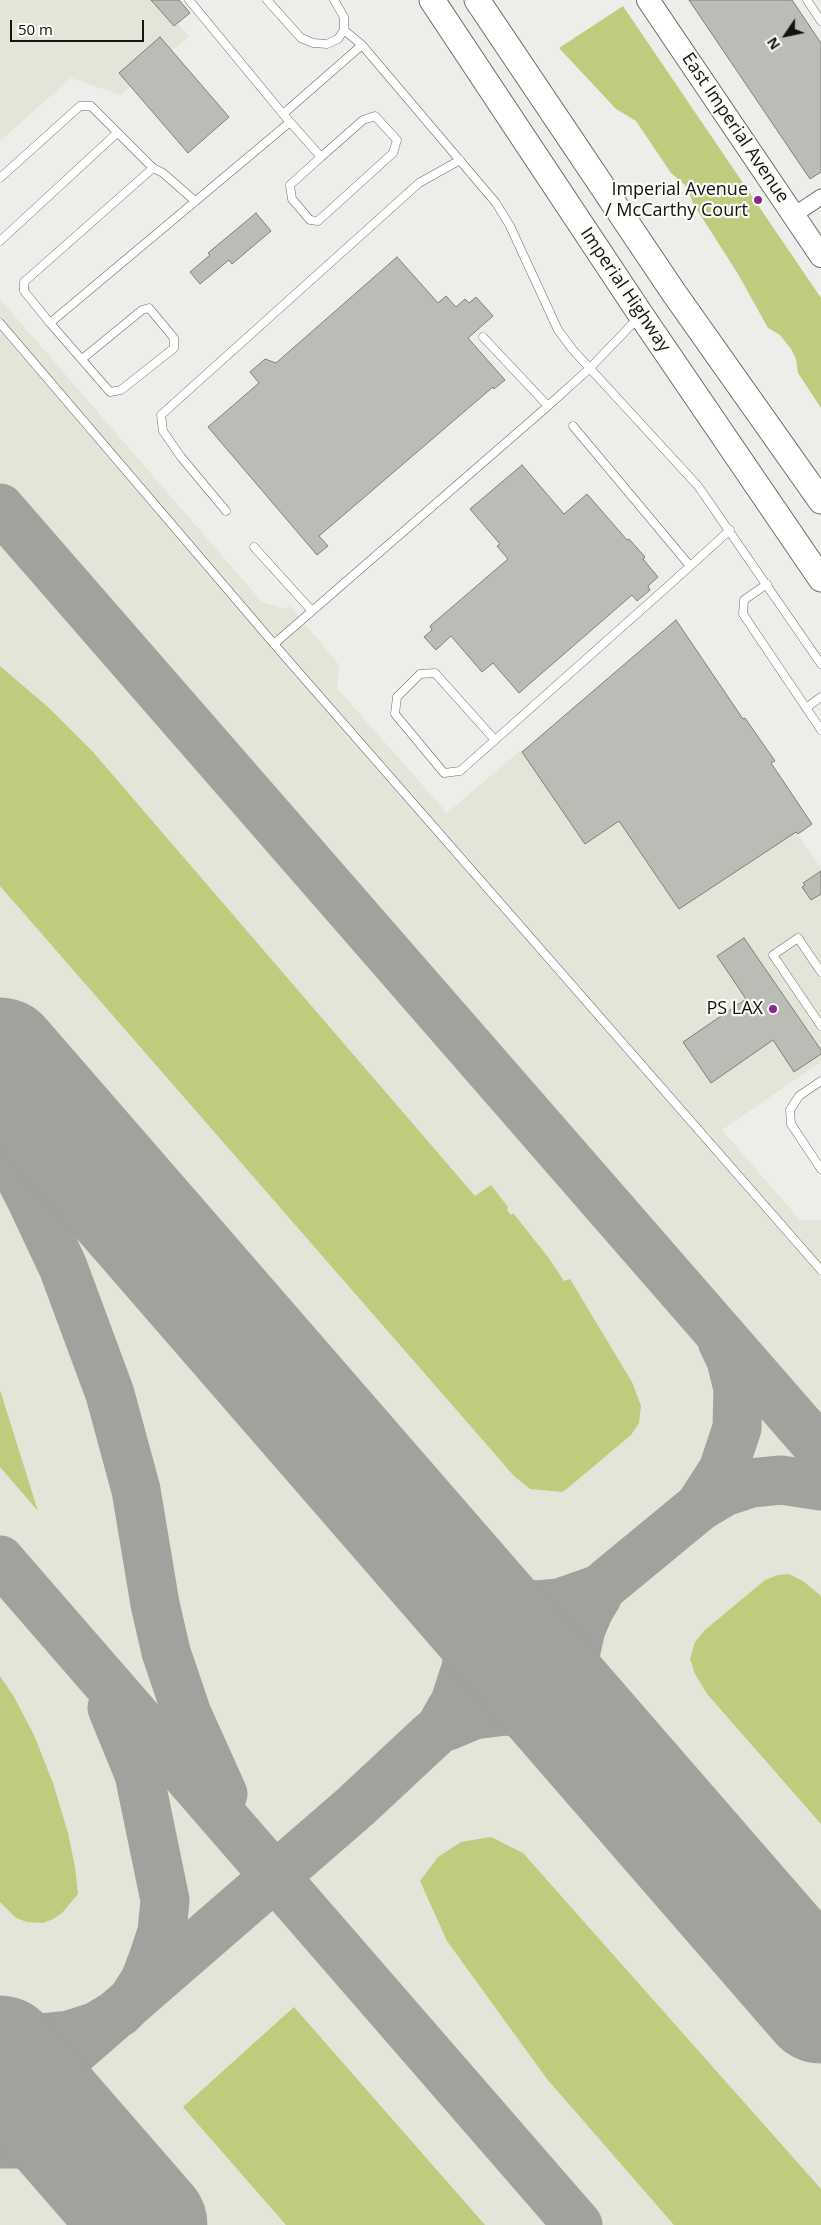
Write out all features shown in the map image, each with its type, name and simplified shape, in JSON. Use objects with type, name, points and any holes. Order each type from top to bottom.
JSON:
[{"type":"main road","name":"Imperial Highway","points":[[432,0],[641,315],[821,579]]},
{"type":"main road","points":[[477,0],[674,293],[821,501]]},
{"type":"main road","points":[[641,315],[674,293]]},
{"type":"street","name":"East Imperial Avenue","points":[[648,0],[821,256]]},
{"type":"street","points":[[794,215],[821,197]]},
{"type":"lane","points":[[189,0],[320,157]]},
{"type":"lane","points":[[267,0],[300,38],[313,43],[328,44],[338,39],[344,30],[344,17],[334,0]]},
{"type":"lane","points":[[807,0],[821,21]]},
{"type":"lane","points":[[344,30],[362,45],[504,214],[558,330],[590,368],[698,486],[821,664]]},
{"type":"lane","points":[[283,114],[362,45]]},
{"type":"lane","points":[[0,178],[80,106],[91,106],[153,168],[163,173],[195,201]]},
{"type":"lane","points":[[375,116],[397,140],[393,153],[318,221],[310,220],[292,199],[290,185],[320,157],[363,120],[375,116]]},
{"type":"lane","points":[[50,323],[290,122]]},
{"type":"lane","points":[[0,241],[117,133]]},
{"type":"lane","points":[[226,511],[176,450],[163,431],[161,416],[419,183],[460,160]]},
{"type":"lane","points":[[82,359],[142,310],[149,308],[174,338],[174,348],[121,390],[110,392],[24,291],[24,282],[153,168]]},
{"type":"lane","points":[[274,644],[548,406],[590,368],[641,315]]},
{"type":"lane","points":[[0,323],[274,644],[821,1270]]},
{"type":"lane","points":[[483,337],[548,406]]},
{"type":"lane","points":[[573,426],[690,566]]},
{"type":"lane","points":[[495,740],[435,673],[420,674],[397,697],[395,714],[444,773],[460,772],[730,530]]},
{"type":"lane","points":[[254,546],[312,611]]},
{"type":"lane","points":[[767,584],[744,600],[743,614],[821,730]]},
{"type":"lane","points":[[806,708],[821,697]]},
{"type":"lane","points":[[821,972],[798,938],[773,955],[821,1026]]},
{"type":"lane","points":[[821,1082],[799,1096],[790,1110],[791,1124],[821,1169]]},
{"type":"shaded area","points":[[0,0],[156,0],[189,36],[121,95],[71,78],[0,141]]},
{"type":"shaded area","points":[[0,299],[262,602],[286,609],[290,606],[339,665],[337,688],[447,813],[521,750],[528,758],[675,658],[821,868],[821,1062],[722,1130],[800,1220],[821,1220],[821,2225],[0,2225]]},
{"type":"green space","points":[[623,6],[821,298],[821,408],[798,373],[796,359],[791,349],[780,335],[768,328],[738,274],[694,205],[686,186],[671,173],[636,121],[616,109],[559,48]]},
{"type":"green space","points":[[0,666],[49,708],[93,752],[475,1196],[491,1185],[508,1207],[507,1210],[511,1215],[513,1213],[548,1257],[564,1281],[570,1279],[632,1382],[641,1406],[639,1423],[631,1435],[562,1492],[530,1489],[514,1476],[0,886]]},
{"type":"green space","points":[[0,1390],[38,1511],[0,1467]]},
{"type":"green space","points":[[789,1574],[803,1581],[821,1596],[821,1824],[708,1695],[695,1674],[690,1659],[695,1642],[705,1630],[765,1580],[778,1575]]},
{"type":"green space","points":[[0,1676],[14,1697],[34,1735],[53,1783],[68,1833],[75,1867],[78,1894],[62,1913],[43,1923],[27,1922],[16,1918],[0,1902]]},
{"type":"green space","points":[[491,1837],[523,1853],[821,2189],[821,2225],[674,2225],[547,2079],[447,1941],[420,1881],[438,1857],[461,1842]]},
{"type":"green space","points":[[294,2007],[485,2225],[286,2225],[183,2107]]},
{"type":"building","points":[[151,0],[179,0],[190,13],[174,26]]},
{"type":"building","points":[[689,0],[792,0],[821,43],[821,172],[810,179]]},
{"type":"building","points":[[160,37],[229,117],[188,153],[119,73]]},
{"type":"building","points":[[256,213],[271,231],[232,264],[229,260],[200,284],[190,272],[210,255],[208,253]]},
{"type":"building","points":[[397,257],[438,303],[446,296],[456,307],[465,299],[469,303],[476,297],[493,316],[468,338],[505,380],[494,389],[493,387],[319,536],[328,546],[317,555],[208,427],[259,383],[250,372],[265,359],[276,363]]},
{"type":"building","points":[[522,465],[564,514],[587,494],[627,540],[629,539],[645,557],[643,559],[658,577],[648,586],[650,590],[637,601],[632,595],[519,693],[493,663],[482,672],[451,636],[436,650],[424,637],[432,630],[430,626],[508,559],[497,546],[500,544],[470,509]]},
{"type":"building","points":[[676,620],[743,719],[745,718],[775,761],[771,763],[812,824],[798,834],[796,832],[679,909],[619,821],[585,844],[522,752]]},
{"type":"building","points":[[821,871],[821,894],[811,900],[802,887],[805,885],[803,883]]},
{"type":"building","name":"PS LAX","points":[[744,938],[821,1050],[821,1054],[794,1072],[773,1040],[711,1083],[683,1042],[746,999],[717,956]]},
{"type":"taxiway","points":[[0,508],[821,1450]]},
{"type":"taxiway","points":[[0,1139],[63,1267],[110,1394],[136,1490],[155,1604],[166,1652],[187,1714],[223,1794]]},
{"type":"taxiway","points":[[699,1507],[723,1470],[737,1428],[738,1389],[731,1360],[722,1341]]},
{"type":"taxiway","points":[[0,2115],[356,1806],[431,1736],[608,1582],[699,1507],[724,1492],[751,1483],[781,1480],[821,1486]]},
{"type":"taxiway","points":[[383,1499],[448,1582],[456,1594],[463,1615],[468,1650],[466,1668],[455,1702],[444,1721]]},
{"type":"taxiway","points":[[439,1558],[470,1586],[493,1597],[512,1602],[538,1605],[559,1603],[596,1590]]},
{"type":"taxiway","points":[[0,1560],[578,2225]]},
{"type":"taxiway","points":[[598,1595],[581,1629],[576,1651],[574,1675],[577,1691],[594,1735],[609,1752]]},
{"type":"taxiway","points":[[0,2028],[11,2034],[40,2038],[69,2035],[97,2026],[120,2012],[133,1999],[145,1980],[154,1956],[162,1932],[165,1900],[139,1774],[112,1708]]},
{"type":"taxiway","points":[[448,1726],[474,1715],[506,1711],[546,1717],[573,1730],[590,1745],[710,1875]]},
{"type":"taxiway","points":[[0,2144],[28,2144],[55,2150],[81,2161],[109,2181]]},
{"type":"runway","points":[[0,1058],[821,2003]]},
{"type":"runway","points":[[0,2056],[147,2225]]},
{"type":"place","name":"Imperial Avenue / McCarthy Court","points":[[758,200]]},
{"type":"place","name":"PS LAX","points":[[773,1009]]}]
